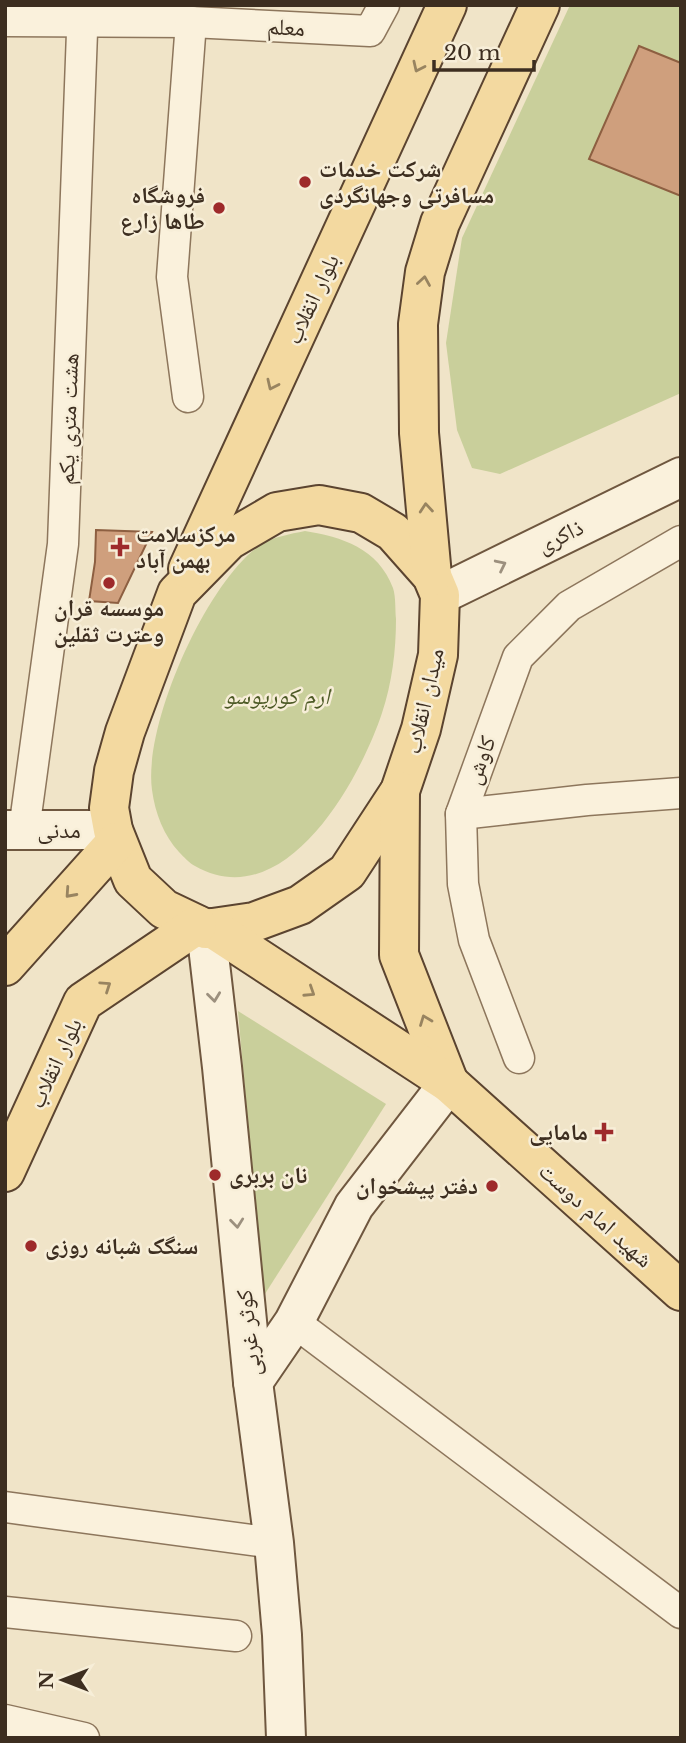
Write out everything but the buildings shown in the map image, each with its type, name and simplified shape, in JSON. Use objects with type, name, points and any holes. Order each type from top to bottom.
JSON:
[{"type":"main road","name":"بلوار انقلاب","points":[[177,593],[447,5]]},
{"type":"main road","points":[[436,585],[419,433],[418,324],[425,272],[440,223],[540,5]]},
{"type":"main road","points":[[205,927],[164,909],[133,880],[114,836],[109,808],[117,758],[125,732],[177,593],[229,540],[278,512],[319,505],[361,513],[393,532],[436,585]]},
{"type":"main road","name":"میدان انقلاب","points":[[205,927],[254,922],[300,905],[347,872],[400,791],[421,729],[438,655],[436,585]]},
{"type":"main road","points":[[400,791],[399,955],[449,1083]]},
{"type":"main road","points":[[5,966],[114,836]]},
{"type":"main road","name":"بلوار انقلاب","points":[[5,1172],[83,1002],[205,927]]},
{"type":"main road","name":"شهید امام دوست","points":[[205,927],[449,1083],[681,1291]]},
{"type":"street","name":"معلم","points":[[5,21],[83,13],[191,22],[370,31],[384,5]]},
{"type":"street","name":"هشت متری یکم","points":[[15,830],[63,544],[83,13]]},
{"type":"street","points":[[188,397],[172,277],[191,22]]},
{"type":"street","name":"ذاکری","points":[[436,585],[681,477]]},
{"type":"street","name":"کاوش","points":[[519,1058],[474,940],[463,884],[461,814],[518,657],[569,606],[681,541]]},
{"type":"street","points":[[461,814],[681,793]]},
{"type":"street","name":"مدنی","points":[[15,830],[114,836]]},
{"type":"street","name":"کوثر غربی","points":[[205,927],[222,1067],[253,1381],[274,1543],[282,1635],[286,1738]]},
{"type":"street","points":[[253,1381],[295,1322],[354,1206],[449,1083]]},
{"type":"street","points":[[295,1322],[681,1613]]},
{"type":"street","points":[[5,1507],[274,1543]]},
{"type":"street","points":[[5,1612],[236,1636]]},
{"type":"street","points":[[5,1720],[84,1738]]},
{"type":"green space","points":[[570,5],[681,5],[681,393],[500,474],[472,468],[457,430],[446,343],[462,238]]},
{"type":"green space","name":"ارم کورپوسو","points":[[305,531],[345,541],[357,547],[378,563],[386,574],[394,592],[396,619],[388,690],[382,713],[356,773],[313,834],[287,858],[259,873],[228,877],[195,866],[179,852],[165,831],[155,807],[152,790],[152,762],[157,730],[182,657],[219,590],[239,564],[260,545]]},
{"type":"green space","points":[[238,1011],[386,1104],[263,1297]]},
{"type":"place","name":"شرکت خدمات مسافرتی وجهانگردی","points":[[305,182]]},
{"type":"place","name":"فروشگاه طاها زارع","points":[[219,208]]},
{"type":"place","name":"مرکزسلامت بهمن آباد","points":[[120,547]]},
{"type":"place","name":"موسسه قران وعترت ثقلین","points":[[109,583]]},
{"type":"place","name":"مامایی","points":[[604,1132]]},
{"type":"place","name":"نان بربری","points":[[215,1175]]},
{"type":"place","name":"دفتر پیشخوان","points":[[492,1186]]},
{"type":"place","name":"سنگک شبانه روزی","points":[[31,1246]]}]
